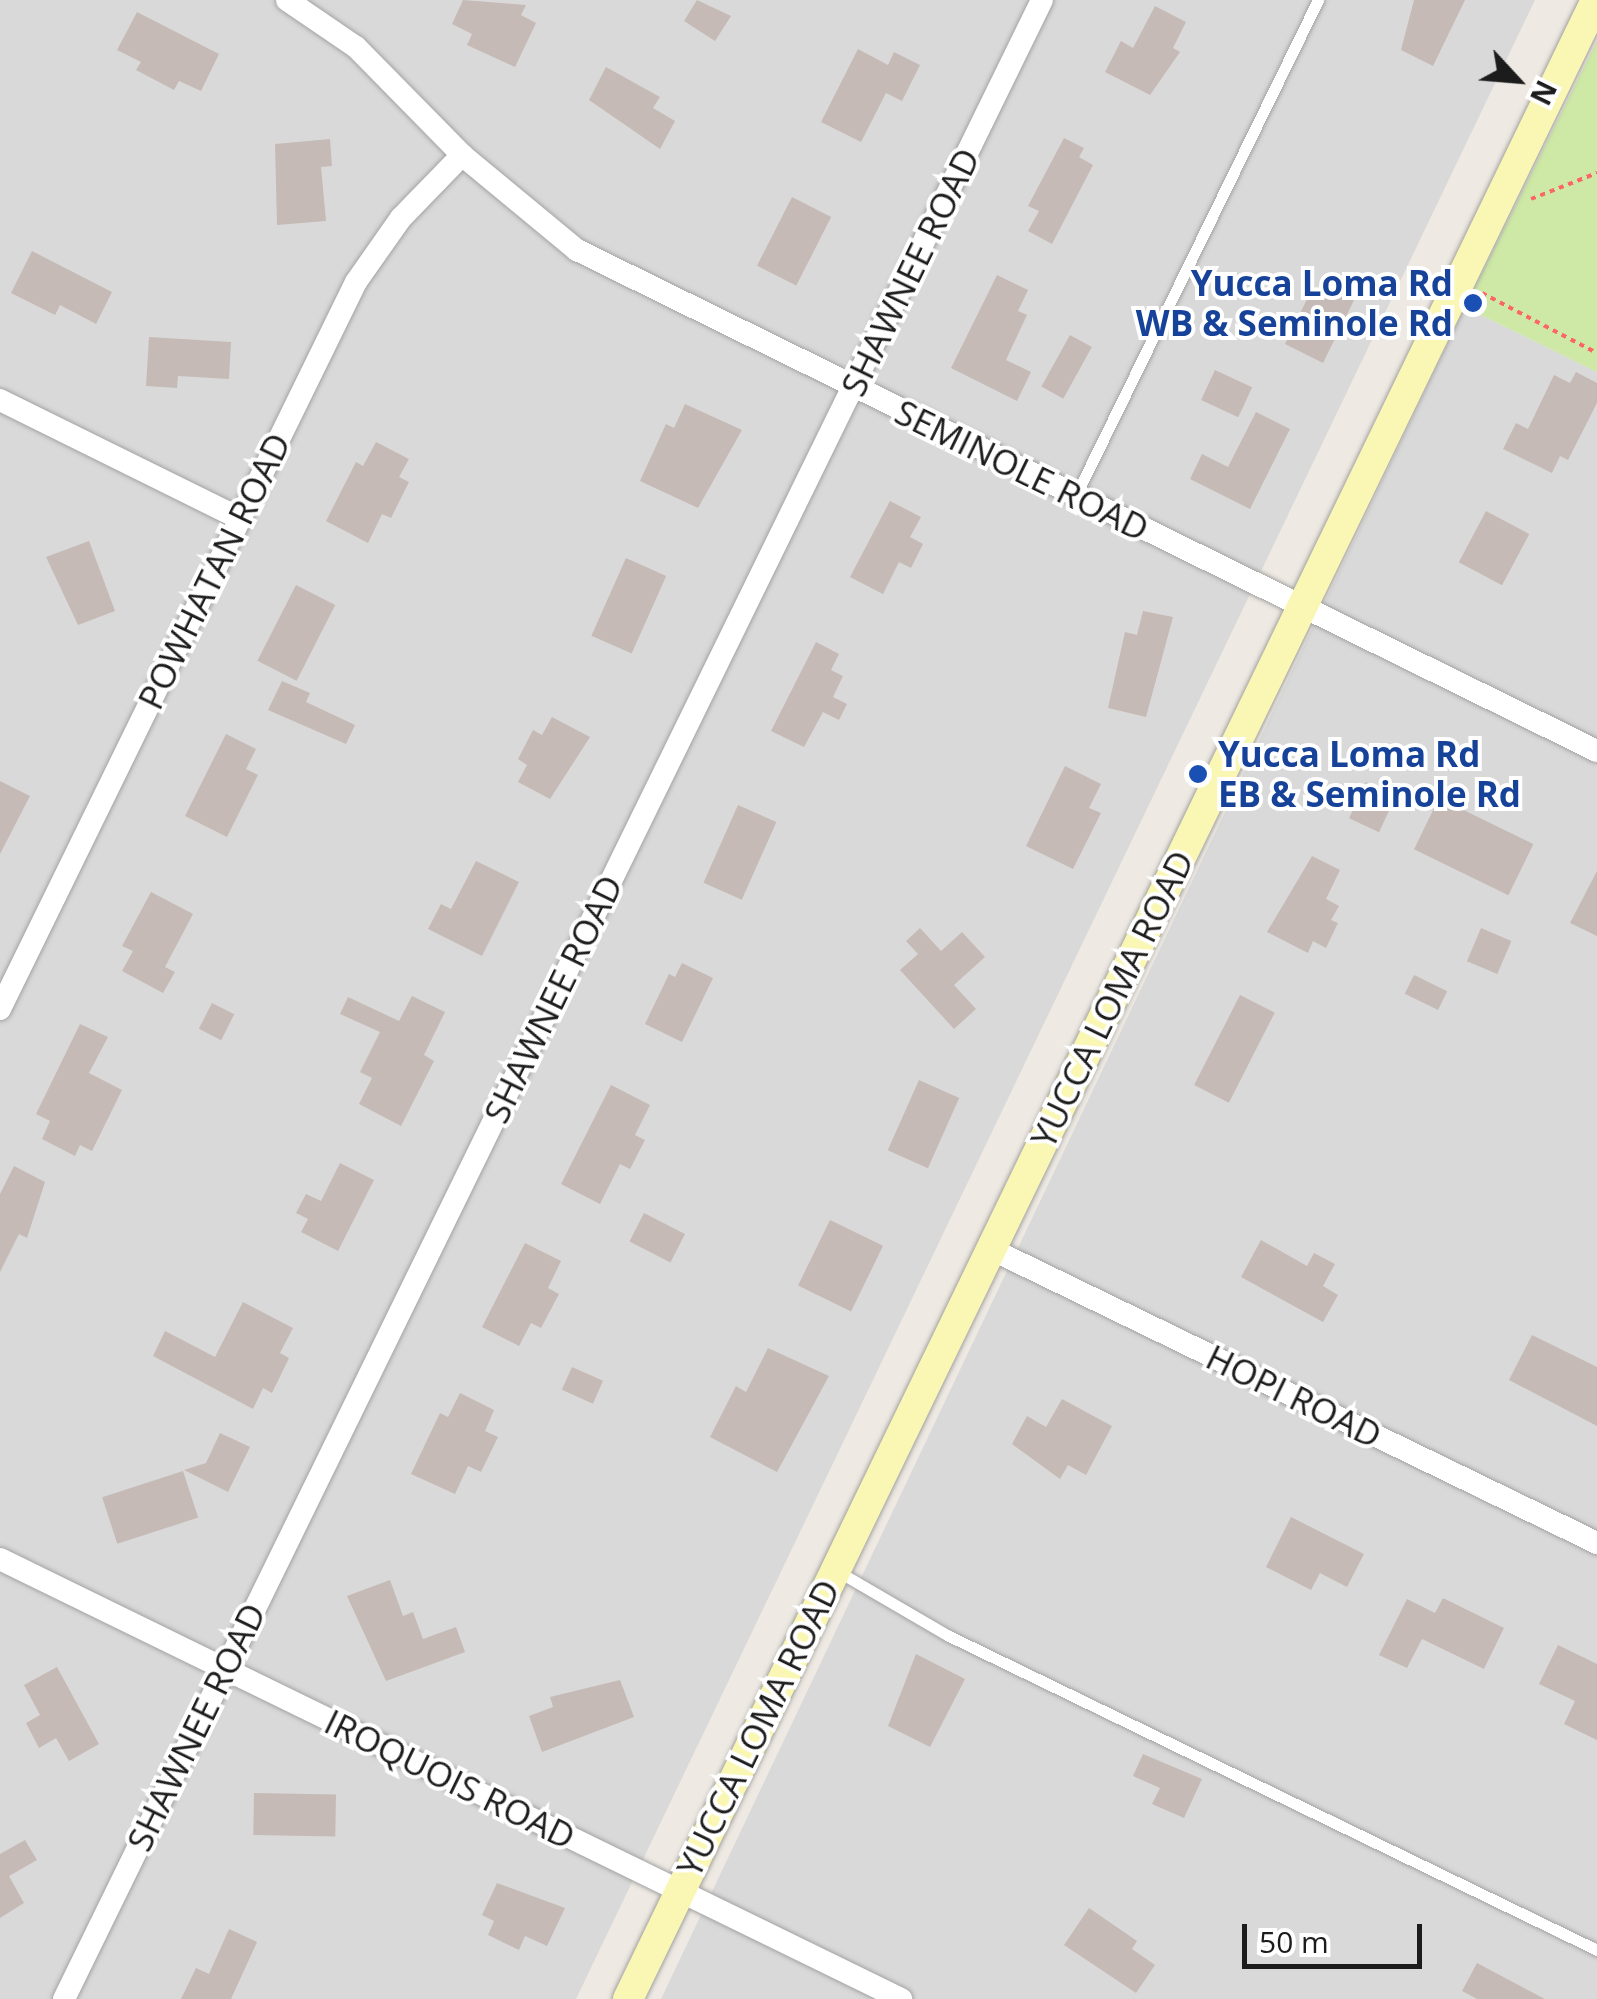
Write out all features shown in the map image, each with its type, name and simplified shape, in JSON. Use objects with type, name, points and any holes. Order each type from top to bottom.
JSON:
[{"type":"main road","name":"YUCCA LOMA ROAD","points":[[628,1999],[1596,0]]},
{"type":"street","name":"SEMINOLE ROAD","points":[[287,0],[356,47],[462,154],[577,250],[1597,750]]},
{"type":"street","name":"SHAWNEE ROAD","points":[[64,1999],[1042,0]]},
{"type":"street","name":"POWHATAN ROAD","points":[[0,1008],[356,282],[401,218],[462,154]]},
{"type":"street","points":[[0,400],[241,519]]},
{"type":"street","name":"HOPI ROAD","points":[[991,1249],[1597,1543]]},
{"type":"street","name":"IROQUOIS ROAD","points":[[0,1558],[901,1999]]},
{"type":"lane","points":[[1076,496],[1318,0]]},
{"type":"lane","points":[[835,1570],[966,1644],[1597,1950]]},
{"type":"path","points":[[1519,208],[1560,183],[1597,173]]},
{"type":"path","points":[[1460,281],[1597,353]]},
{"type":"shaded area","points":[[0,0],[1535,0],[576,1999],[0,1999]]},
{"type":"shaded area","points":[[1465,307],[1597,372],[1597,1999],[661,1999]]},
{"type":"green space","points":[[1597,41],[1597,372],[1465,307]]},
{"type":"building","points":[[463,0],[526,5],[521,15],[536,23],[515,67],[467,45],[472,34],[452,24]]},
{"type":"building","points":[[697,0],[731,16],[715,41],[684,21]]},
{"type":"building","points":[[1414,0],[1465,0],[1433,66],[1401,50]]},
{"type":"building","points":[[1155,6],[1186,22],[1173,48],[1180,52],[1150,95],[1105,72],[1121,41],[1133,48]]},
{"type":"building","points":[[137,12],[219,54],[201,91],[179,81],[174,90],[136,70],[141,62],[117,50]]},
{"type":"building","points":[[858,49],[888,65],[894,52],[920,65],[902,101],[886,93],[861,142],[821,122]]},
{"type":"building","points":[[606,67],[660,97],[653,108],[675,121],[660,149],[589,100]]},
{"type":"building","points":[[1064,138],[1084,148],[1079,157],[1093,165],[1052,244],[1028,231],[1039,211],[1028,206]]},
{"type":"building","points":[[330,139],[332,166],[321,167],[326,221],[277,225],[275,144]]},
{"type":"building","points":[[792,197],[831,217],[796,286],[757,266]]},
{"type":"building","points":[[32,251],[112,292],[96,324],[60,305],[55,315],[11,293]]},
{"type":"building","points":[[997,275],[1028,290],[1018,311],[1027,315],[1006,360],[1031,372],[1017,401],[951,368]]},
{"type":"building","points":[[1336,276],[1360,288],[1323,363],[1285,344],[1312,289],[1326,296]]},
{"type":"building","points":[[1070,335],[1092,347],[1063,399],[1041,387]]},
{"type":"building","points":[[149,337],[231,342],[229,379],[178,376],[177,388],[146,386]]},
{"type":"building","points":[[1215,370],[1252,387],[1238,417],[1201,400]]},
{"type":"building","points":[[1576,372],[1597,383],[1597,403],[1568,460],[1560,456],[1552,473],[1503,449],[1516,423],[1528,429],[1554,375],[1570,383]]},
{"type":"building","points":[[685,404],[742,430],[698,508],[640,481],[666,424],[674,428]]},
{"type":"building","points":[[1256,412],[1290,429],[1250,509],[1190,479],[1202,454],[1228,467]]},
{"type":"building","points":[[376,442],[409,459],[399,477],[409,482],[391,518],[382,514],[368,543],[326,521],[356,462],[363,466]]},
{"type":"building","points":[[890,501],[921,517],[910,537],[923,544],[911,568],[899,562],[883,594],[850,577]]},
{"type":"building","points":[[1486,511],[1529,534],[1502,585],[1459,562]]},
{"type":"building","points":[[89,541],[115,611],[78,625],[46,557]]},
{"type":"building","points":[[626,558],[666,576],[632,654],[591,636]]},
{"type":"building","points":[[296,585],[335,605],[297,681],[257,661]]},
{"type":"building","points":[[1143,611],[1173,617],[1146,717],[1108,708],[1125,632],[1137,635]]},
{"type":"building","points":[[816,642],[839,654],[831,670],[843,676],[833,697],[847,704],[839,720],[823,712],[804,747],[771,731]]},
{"type":"building","points":[[282,681],[310,693],[306,702],[355,725],[346,744],[268,710]]},
{"type":"building","points":[[552,717],[590,737],[550,799],[518,782],[527,765],[518,759],[533,730],[542,735]]},
{"type":"building","points":[[226,734],[256,749],[246,769],[258,775],[227,837],[185,816]]},
{"type":"building","points":[[1065,766],[1101,784],[1089,808],[1101,813],[1073,869],[1026,846]]},
{"type":"building","points":[[0,781],[30,796],[0,854]]},
{"type":"building","points":[[1366,782],[1396,796],[1379,832],[1349,818]]},
{"type":"building","points":[[1439,798],[1533,844],[1508,895],[1414,849]]},
{"type":"building","points":[[738,805],[776,822],[742,900],[703,883]]},
{"type":"building","points":[[1312,856],[1340,870],[1326,899],[1339,906],[1331,920],[1338,923],[1326,948],[1313,941],[1308,953],[1267,932]]},
{"type":"building","points":[[476,861],[519,882],[482,956],[428,929],[441,904],[451,909]]},
{"type":"building","points":[[1597,871],[1597,936],[1570,923]]},
{"type":"building","points":[[151,892],[193,914],[165,967],[175,972],[163,993],[122,971],[133,951],[122,946]]},
{"type":"building","points":[[920,928],[941,951],[962,932],[985,957],[954,985],[976,1009],[954,1029],[900,970],[918,954],[906,941]]},
{"type":"building","points":[[1481,928],[1511,941],[1497,974],[1467,961]]},
{"type":"building","points":[[682,963],[713,978],[682,1042],[645,1024],[669,974],[675,977]]},
{"type":"building","points":[[1414,975],[1447,991],[1438,1010],[1405,994]]},
{"type":"building","points":[[1240,995],[1275,1013],[1229,1103],[1194,1085]]},
{"type":"building","points":[[412,996],[445,1012],[424,1055],[434,1061],[401,1126],[359,1104],[372,1078],[360,1072],[380,1032],[340,1014],[348,997],[399,1021]]},
{"type":"building","points":[[212,1003],[234,1014],[221,1040],[199,1029]]},
{"type":"building","points":[[80,1024],[108,1037],[89,1073],[122,1090],[92,1151],[80,1145],[75,1156],[42,1139],[50,1121],[36,1114]]},
{"type":"building","points":[[919,1080],[959,1098],[928,1168],[888,1150]]},
{"type":"building","points":[[611,1085],[650,1105],[635,1135],[645,1140],[630,1169],[620,1164],[600,1204],[561,1184]]},
{"type":"building","points":[[340,1163],[374,1180],[338,1251],[301,1232],[308,1219],[296,1213],[306,1194],[321,1201]]},
{"type":"building","points":[[14,1166],[45,1182],[27,1238],[19,1234],[0,1272],[0,1194]]},
{"type":"building","points":[[644,1213],[685,1234],[670,1262],[629,1242]]},
{"type":"building","points":[[830,1220],[883,1246],[851,1311],[798,1286]]},
{"type":"building","points":[[1261,1240],[1307,1266],[1314,1253],[1335,1264],[1323,1286],[1338,1295],[1323,1322],[1241,1277]]},
{"type":"building","points":[[525,1243],[561,1261],[548,1288],[559,1294],[541,1328],[531,1323],[519,1346],[482,1327]]},
{"type":"building","points":[[243,1302],[293,1328],[280,1353],[289,1358],[272,1393],[263,1388],[253,1409],[153,1356],[165,1331],[215,1357]]},
{"type":"building","points":[[1532,1335],[1597,1367],[1597,1426],[1509,1380]]},
{"type":"building","points":[[768,1348],[829,1376],[777,1472],[710,1437],[736,1386],[746,1392]]},
{"type":"building","points":[[572,1367],[603,1381],[593,1404],[562,1390]]},
{"type":"building","points":[[460,1393],[494,1410],[485,1431],[498,1437],[481,1472],[468,1466],[455,1494],[411,1474],[440,1413],[448,1417]]},
{"type":"building","points":[[1062,1399],[1112,1426],[1086,1475],[1068,1465],[1060,1479],[1012,1444],[1027,1416],[1046,1427]]},
{"type":"building","points":[[220,1433],[250,1447],[228,1492],[184,1470],[206,1463]]},
{"type":"building","points":[[183,1471],[198,1518],[117,1544],[102,1497]]},
{"type":"building","points":[[1291,1517],[1364,1554],[1347,1587],[1320,1573],[1311,1590],[1266,1567]]},
{"type":"building","points":[[390,1580],[403,1616],[413,1612],[423,1639],[456,1627],[465,1652],[386,1681],[347,1596]]},
{"type":"building","points":[[1443,1598],[1504,1628],[1484,1669],[1422,1639],[1407,1668],[1379,1655],[1407,1599],[1435,1613]]},
{"type":"building","points":[[1558,1645],[1597,1664],[1597,1740],[1564,1724],[1575,1701],[1539,1684]]},
{"type":"building","points":[[916,1654],[965,1679],[930,1747],[888,1726]]},
{"type":"building","points":[[57,1667],[99,1744],[69,1761],[56,1738],[39,1748],[26,1723],[40,1715],[24,1685]]},
{"type":"building","points":[[620,1680],[634,1717],[542,1752],[529,1716],[553,1707],[550,1697]]},
{"type":"building","points":[[1143,1754],[1202,1779],[1184,1818],[1152,1804],[1160,1788],[1133,1776]]},
{"type":"building","points":[[254,1793],[336,1794],[335,1836],[253,1835]]},
{"type":"building","points":[[25,1840],[37,1860],[9,1876],[24,1903],[0,1918],[0,1854]]},
{"type":"building","points":[[497,1883],[565,1908],[547,1946],[525,1936],[519,1950],[488,1935],[494,1921],[482,1915]]},
{"type":"building","points":[[1089,1908],[1137,1941],[1132,1949],[1155,1965],[1136,1993],[1064,1945]]},
{"type":"building","points":[[229,1929],[257,1942],[231,1999],[181,1999],[196,1968],[209,1974]]},
{"type":"building","points":[[1477,1963],[1545,1999],[1477,1999],[1462,1991]]},
{"type":"place","name":"Yucca Loma Rd WB & Seminole Rd","points":[[1473,303]]},
{"type":"place","name":"Yucca Loma Rd EB & Seminole Rd","points":[[1198,774]]}]
